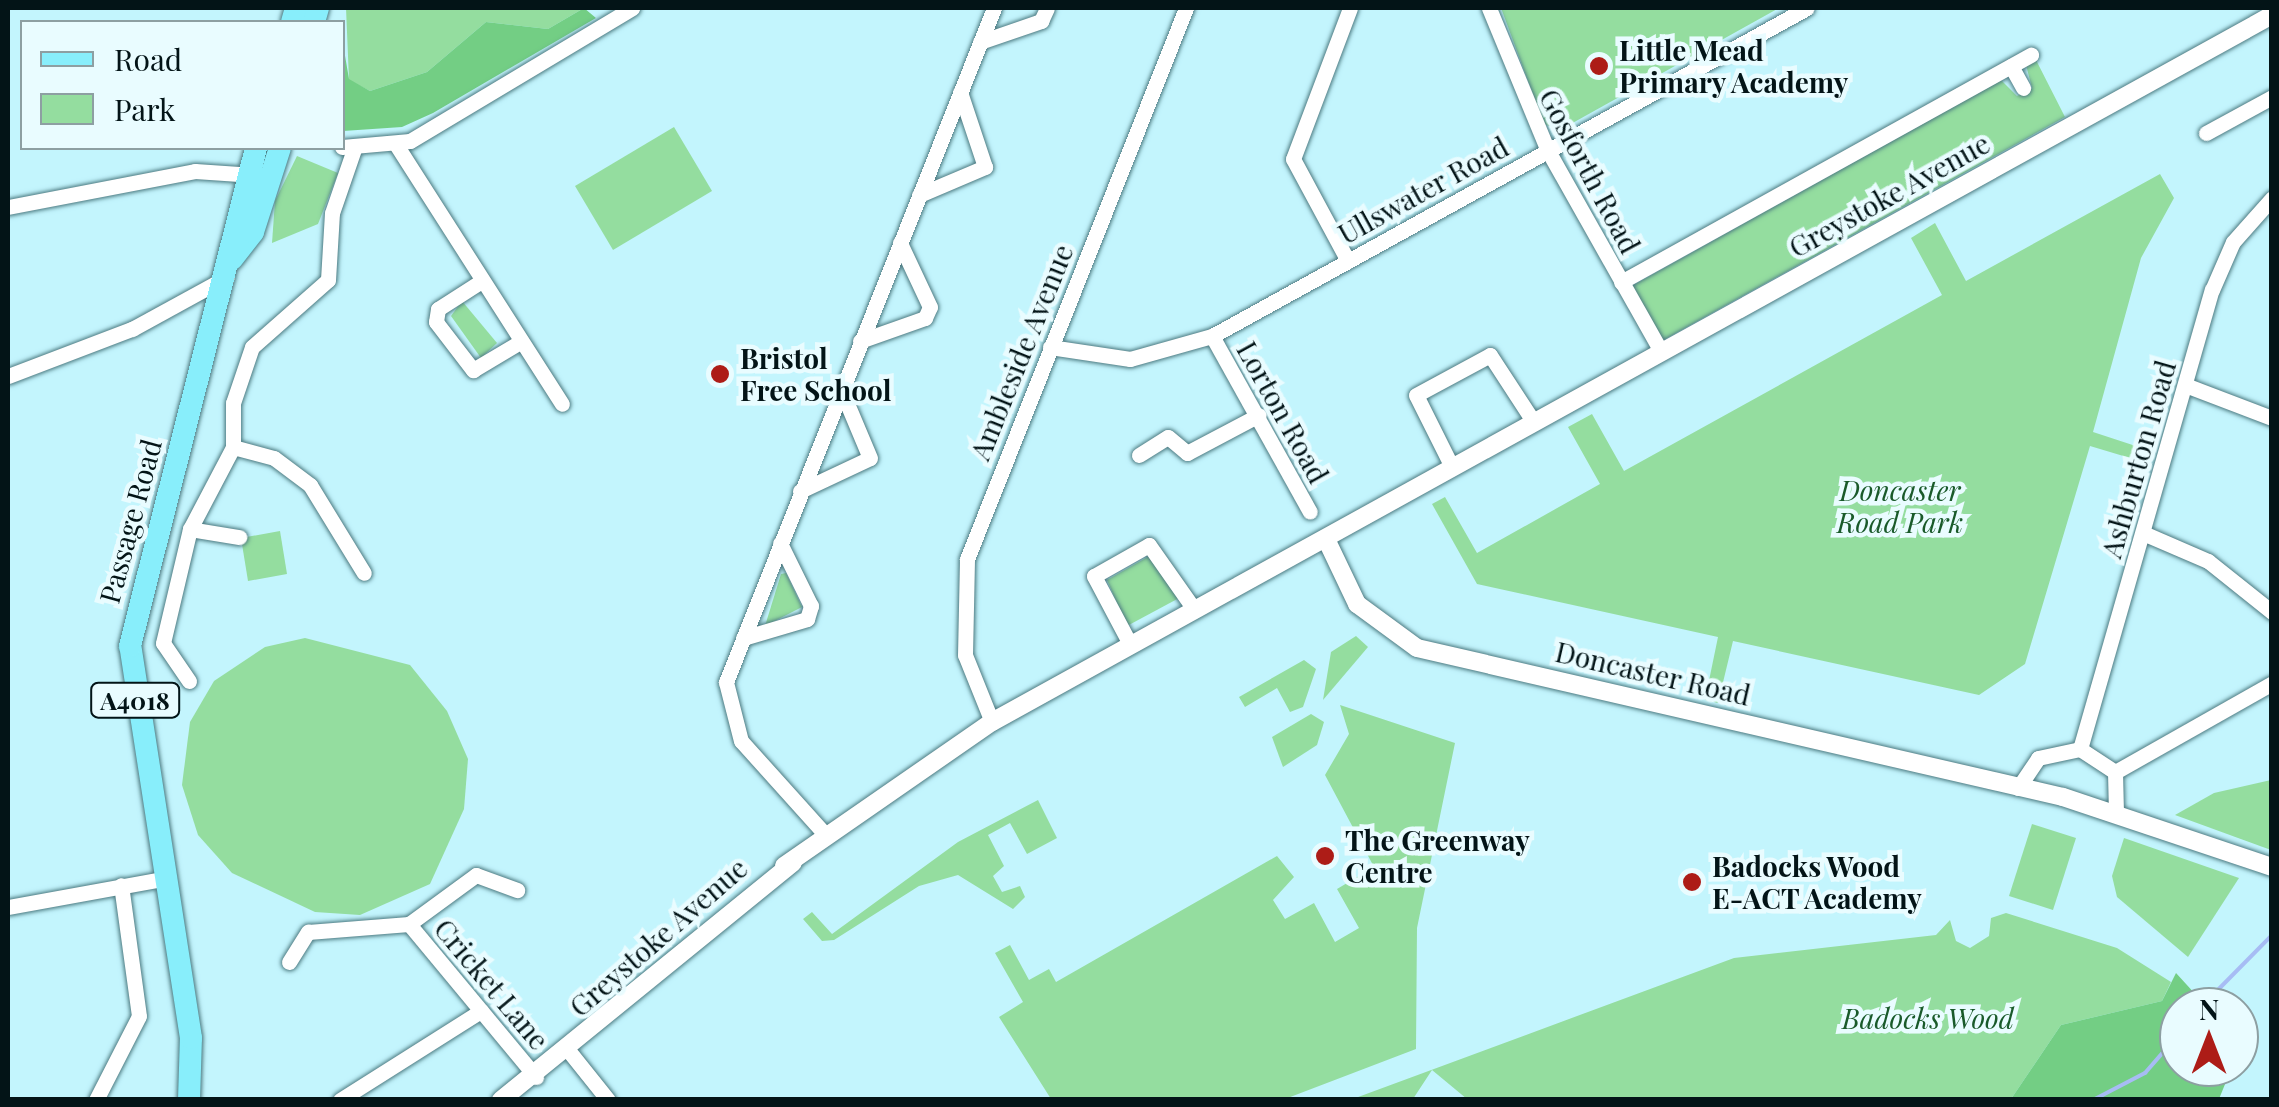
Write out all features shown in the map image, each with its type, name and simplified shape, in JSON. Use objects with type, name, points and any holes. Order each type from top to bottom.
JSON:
[{"type":"main road","name":"Passage Road","points":[[256,150],[260,176]]},
{"type":"main road","name":"Passage Road","points":[[189,1100],[191,1038],[162,879],[130,646],[229,268],[260,176],[279,150]]},
{"type":"street","points":[[189,682],[163,643],[181,593],[190,528],[233,447],[233,403],[252,347],[328,280],[332,213],[348,148],[396,146],[632,8]]},
{"type":"street","points":[[822,832],[735,730],[725,692],[840,389],[994,8]]},
{"type":"street","points":[[980,42],[1041,21],[1047,8]]},
{"type":"street","name":"Ambleside Avenue","points":[[992,722],[964,654],[963,582],[1050,346],[1186,8]]},
{"type":"street","points":[[1348,261],[1292,159],[1350,8]]},
{"type":"street","name":"Gosforth Road","points":[[1489,8],[1547,149],[1661,351]]},
{"type":"street","name":"Ullswater Road","points":[[1050,346],[1130,359],[1212,336],[1807,8]]},
{"type":"street","name":"Greystoke Avenue","points":[[513,1097],[822,832],[992,722],[1194,609],[1326,541],[1452,466],[2272,15]]},
{"type":"street","points":[[1621,282],[2032,54]]},
{"type":"street","points":[[2010,66],[2023,88]]},
{"type":"street","points":[[919,194],[985,167],[960,92]]},
{"type":"street","points":[[2206,133],[2272,97]]},
{"type":"street","points":[[396,146],[562,404]]},
{"type":"street","points":[[8,207],[195,171],[260,176]]},
{"type":"street","name":"Ashburton Road","points":[[2080,748],[2220,268],[2272,198]]},
{"type":"street","points":[[860,341],[925,318],[930,307],[900,242]]},
{"type":"street","points":[[8,376],[184,302],[229,268]]},
{"type":"street","points":[[480,282],[438,309],[436,322],[473,370],[520,342]]},
{"type":"street","points":[[184,302],[219,307]]},
{"type":"street","name":"Lorton Road","points":[[1212,336],[1310,512]]},
{"type":"street","points":[[1452,466],[1414,397],[1458,371],[1490,355],[1533,422]]},
{"type":"street","points":[[2186,385],[2272,418]]},
{"type":"street","points":[[800,492],[870,458],[840,389]]},
{"type":"street","points":[[1138,455],[1168,437],[1187,453],[1259,415]]},
{"type":"street","points":[[233,447],[302,478],[364,573]]},
{"type":"street","points":[[340,535],[357,527]]},
{"type":"street","points":[[190,528],[239,537]]},
{"type":"street","points":[[2143,533],[2208,561],[2272,612]]},
{"type":"street","name":"Doncaster Road","points":[[1326,541],[1357,604],[1418,648],[2116,813],[2272,867]]},
{"type":"street","points":[[743,638],[806,618],[811,606],[780,544]]},
{"type":"street","points":[[1130,644],[1094,576],[1148,544],[1194,609]]},
{"type":"street","points":[[181,593],[198,599]]},
{"type":"street","points":[[2116,772],[2272,683]]},
{"type":"street","points":[[2018,788],[2038,758],[2080,748],[2116,772]]},
{"type":"street","points":[[2116,772],[2116,813]]},
{"type":"street","points":[[288,962],[308,932],[409,924],[476,875],[517,890]]},
{"type":"street","points":[[8,907],[162,879]]},
{"type":"street","points":[[96,1100],[139,1016],[121,886]]},
{"type":"street","name":"Cricket Lane","points":[[409,924],[536,1077]]},
{"type":"street","points":[[340,1100],[481,1011]]},
{"type":"street","name":"Greystoke Avenue","points":[[568,1050],[608,1100]]},
{"type":"green space","points":[[346,8],[584,8],[548,29],[486,22],[427,72],[370,91],[349,80]]},
{"type":"green space","points":[[584,8],[596,18],[402,127],[345,131],[345,56],[349,79],[370,91],[427,72],[486,22],[548,29]]},
{"type":"green space","name":"Little Mead Primary Academy","points":[[1501,8],[1779,8],[1560,130],[1544,124]]},
{"type":"green space","points":[[2036,60],[2065,117],[1660,342],[1630,287],[2001,80],[2017,96],[2032,88],[2026,65]]},
{"type":"green space","points":[[674,127],[712,191],[613,250],[575,186]]},
{"type":"green space","points":[[297,156],[338,173],[318,224],[272,243],[275,201]]},
{"type":"green space","name":"Doncaster Road Park","points":[[2160,174],[2174,198],[2141,258],[2093,432],[2154,452],[2150,464],[2090,446],[2025,664],[1979,695],[1733,641],[1718,703],[1705,700],[1718,637],[1477,584],[1432,504],[1445,497],[1477,553],[1600,484],[1568,427],[1592,414],[1624,471],[1942,295],[1911,238],[1935,223],[1966,281]]},
{"type":"green space","points":[[462,301],[497,343],[481,358],[451,316]]},
{"type":"green space","points":[[280,531],[287,574],[248,581],[241,538]]},
{"type":"green space","points":[[1151,555],[1181,597],[1127,626],[1107,580]]},
{"type":"green space","points":[[786,573],[802,607],[765,626],[781,574]]},
{"type":"green space","points":[[1356,636],[1368,647],[1323,700],[1331,652]]},
{"type":"green space","points":[[305,638],[410,665],[447,711],[468,759],[464,809],[430,884],[360,915],[315,912],[232,873],[198,835],[182,785],[190,722],[214,681],[265,647]]},
{"type":"green space","points":[[1304,660],[1316,669],[1303,707],[1290,712],[1277,688],[1245,707],[1239,697]]},
{"type":"green space","points":[[1340,705],[1455,743],[1417,928],[1416,1049],[1285,1099],[1051,1099],[999,1017],[1023,1002],[995,953],[1010,945],[1029,980],[1049,969],[1056,982],[1277,856],[1294,877],[1273,900],[1285,919],[1314,903],[1335,942],[1359,928],[1337,889],[1374,867],[1325,775],[1349,734]]},
{"type":"green space","points":[[1311,714],[1324,722],[1317,745],[1283,767],[1272,737]]},
{"type":"green space","points":[[2271,780],[2271,850],[2175,815],[2214,793]]},
{"type":"green space","points":[[1038,800],[1057,838],[1027,854],[1010,823],[988,835],[1004,866],[993,876],[1002,892],[1020,886],[1025,897],[1013,909],[958,875],[919,886],[834,940],[822,941],[803,919],[812,912],[832,934],[958,842]]},
{"type":"green space","points":[[2032,824],[2076,838],[2053,910],[2009,896]]},
{"type":"green space","points":[[2124,838],[2239,878],[2188,957],[2117,897],[2112,876]]},
{"type":"green space","name":"Badocks Wood","points":[[2006,913],[2117,948],[2171,982],[2169,987],[2159,987],[2159,1002],[2061,1025],[2011,1099],[1467,1099],[1432,1070],[1413,1099],[1350,1100],[1734,958],[1936,935],[1950,920],[1956,941],[1970,948],[1989,936],[1991,918]]},
{"type":"green space","name":"Badocks Wood","points":[[2176,973],[2189,987],[2169,987]]},
{"type":"green space","name":"Badocks Wood","points":[[2159,1002],[2159,1087],[2224,1087],[2219,1099],[2011,1099],[2061,1025]]},
{"type":"waterway","points":[[2221,987],[2272,935]]},
{"type":"waterway","points":[[2093,1100],[2145,1073],[2159,1057]]},
{"type":"place","name":"Little Mead Primary Academy","points":[[1599,66]]},
{"type":"place","name":"Bristol Free School","points":[[720,374]]},
{"type":"place","name":"The Greenway Centre","points":[[1325,856]]},
{"type":"place","name":"Badocks Wood E-ACT Academy","points":[[1692,882]]}]
